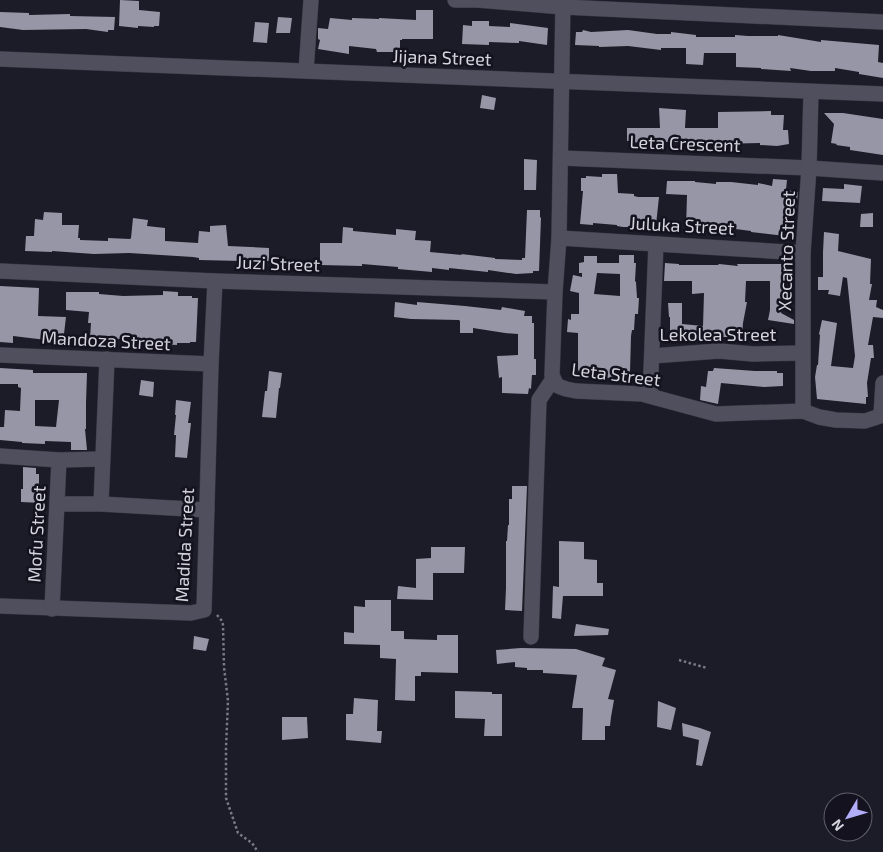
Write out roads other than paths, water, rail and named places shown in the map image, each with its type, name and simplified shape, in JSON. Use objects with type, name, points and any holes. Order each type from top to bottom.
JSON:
[{"type":"street","points":[[306,71],[311,0]]},
{"type":"street","points":[[455,0],[563,4],[883,22]]},
{"type":"street","name":"Leta Street","points":[[563,4],[558,238],[552,376],[558,386],[576,391],[642,394],[716,414],[803,411],[819,417],[865,421],[882,415],[883,383]]},
{"type":"street","name":"Jijana Street","points":[[0,59],[883,94]]},
{"type":"street","name":"Xecanto Street","points":[[803,411],[803,252],[809,168],[811,92]]},
{"type":"street","name":"Leta Crescent","points":[[560,158],[809,168]]},
{"type":"street","points":[[809,168],[883,173]]},
{"type":"street","name":"Juluka Street","points":[[558,238],[803,252]]},
{"type":"street","name":"Lekolea Street","points":[[656,244],[652,356],[719,351],[753,354],[803,353]]},
{"type":"street","name":"Juzi Street","points":[[0,271],[216,281],[555,292]]},
{"type":"street","name":"Madida Street","points":[[0,606],[191,613],[204,610],[211,364],[216,281]]},
{"type":"street","name":"Mandoza Street","points":[[0,355],[211,364]]},
{"type":"street","points":[[650,396],[652,356]]},
{"type":"street","points":[[101,504],[107,360]]},
{"type":"street","points":[[531,637],[539,400],[554,379]]},
{"type":"street","points":[[0,456],[59,460],[102,459]]},
{"type":"street","name":"Mofu Street","points":[[52,609],[59,460]]},
{"type":"street","points":[[57,504],[101,504],[207,510]]}]
